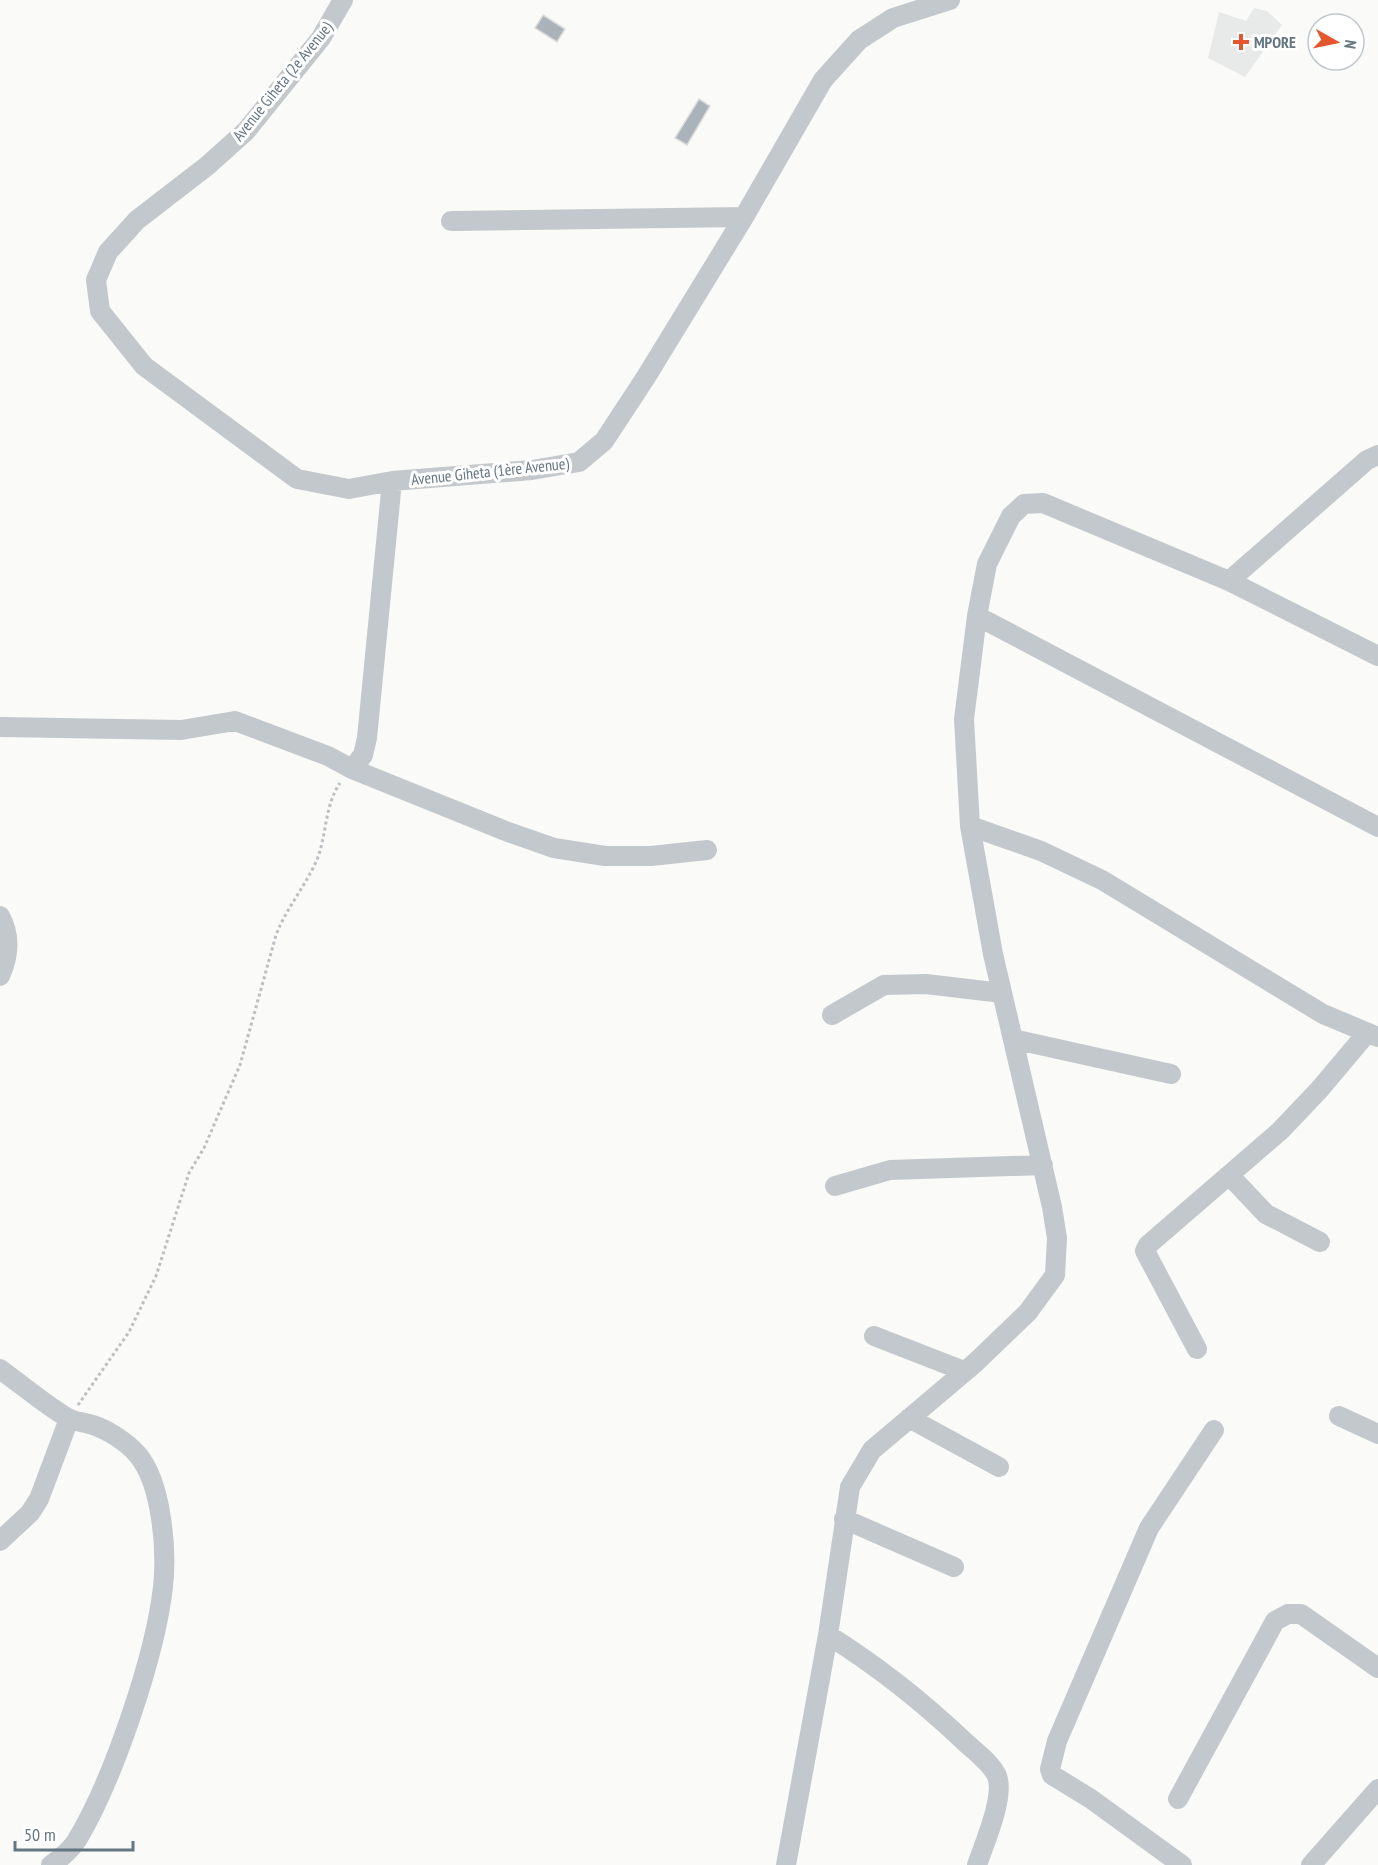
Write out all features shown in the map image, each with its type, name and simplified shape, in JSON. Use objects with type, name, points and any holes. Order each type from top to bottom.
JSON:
[{"type":"street","name":"Avenue Giheta (2e Avenue)","points":[[108,252],[137,220],[207,166],[246,131],[321,38],[343,0]]},
{"type":"street","name":"Avenue Giheta (1ère Avenue)","points":[[108,252],[96,280],[100,311],[144,366],[297,479],[349,489],[392,481],[532,470],[579,462],[604,441],[744,217],[823,80],[859,40],[894,18],[950,0]]},
{"type":"street","points":[[452,221],[744,217]]},
{"type":"street","points":[[1229,581],[1366,460],[1378,455]]},
{"type":"street","points":[[352,769],[363,755],[367,738],[392,481]]},
{"type":"street","points":[[786,1865],[828,1635],[850,1486],[872,1450],[1028,1312],[1055,1275],[1057,1238],[1043,1165],[1002,993],[970,826],[964,719],[977,616],[987,564],[1011,516],[1024,504],[1043,503],[1229,581],[1378,656]]},
{"type":"street","points":[[977,616],[1378,827]]},
{"type":"street","points":[[0,727],[181,730],[235,721],[328,756],[352,769],[508,832],[554,848],[605,856],[651,856],[707,850]]},
{"type":"street","points":[[970,826],[1041,851],[1102,880],[1323,1014],[1372,1035],[1280,1131],[1148,1245],[1145,1251],[1197,1349]]},
{"type":"street","points":[[0,916],[8,939],[6,960],[0,976]]},
{"type":"street","points":[[832,1016],[884,985],[926,984],[1002,993]]},
{"type":"street","points":[[1013,1039],[1172,1074]]},
{"type":"street","points":[[835,1186],[890,1170],[1043,1165]]},
{"type":"street","points":[[1229,1175],[1266,1214],[1320,1242]]},
{"type":"street","points":[[874,1336],[964,1371]]},
{"type":"street","points":[[0,1369],[69,1419],[94,1425],[114,1435],[138,1455],[152,1480],[160,1508],[163,1585],[156,1627],[136,1697],[103,1787],[77,1841],[66,1854],[51,1865]]},
{"type":"street","points":[[1339,1416],[1378,1434]]},
{"type":"street","points":[[909,1418],[999,1467]]},
{"type":"street","points":[[0,1541],[30,1514],[39,1499],[69,1419]]},
{"type":"street","points":[[1182,1865],[1091,1799],[1052,1775],[1050,1769],[1057,1741],[1149,1528],[1214,1430]]},
{"type":"street","points":[[844,1519],[954,1567]]},
{"type":"street","points":[[1178,1798],[1275,1622],[1288,1614],[1301,1614],[1378,1668]]},
{"type":"street","points":[[828,1635],[882,1669],[943,1721],[989,1765],[998,1778],[998,1802],[977,1865]]},
{"type":"street","points":[[1311,1865],[1378,1789]]},
{"type":"path","points":[[69,1419],[129,1332],[156,1276],[189,1173],[208,1138],[240,1065],[276,935],[284,915],[303,888],[317,860],[338,785],[352,769]]},
{"type":"shaded area","name":"MPORE","points":[[1254,8],[1267,11],[1282,25],[1245,77],[1208,58],[1219,12],[1246,21]]},
{"type":"building","points":[[543,15],[565,29],[557,42],[535,28]]},
{"type":"building","points":[[699,99],[710,106],[687,145],[675,138]]},
{"type":"place","name":"MPORE","points":[[1241,42]]}]
